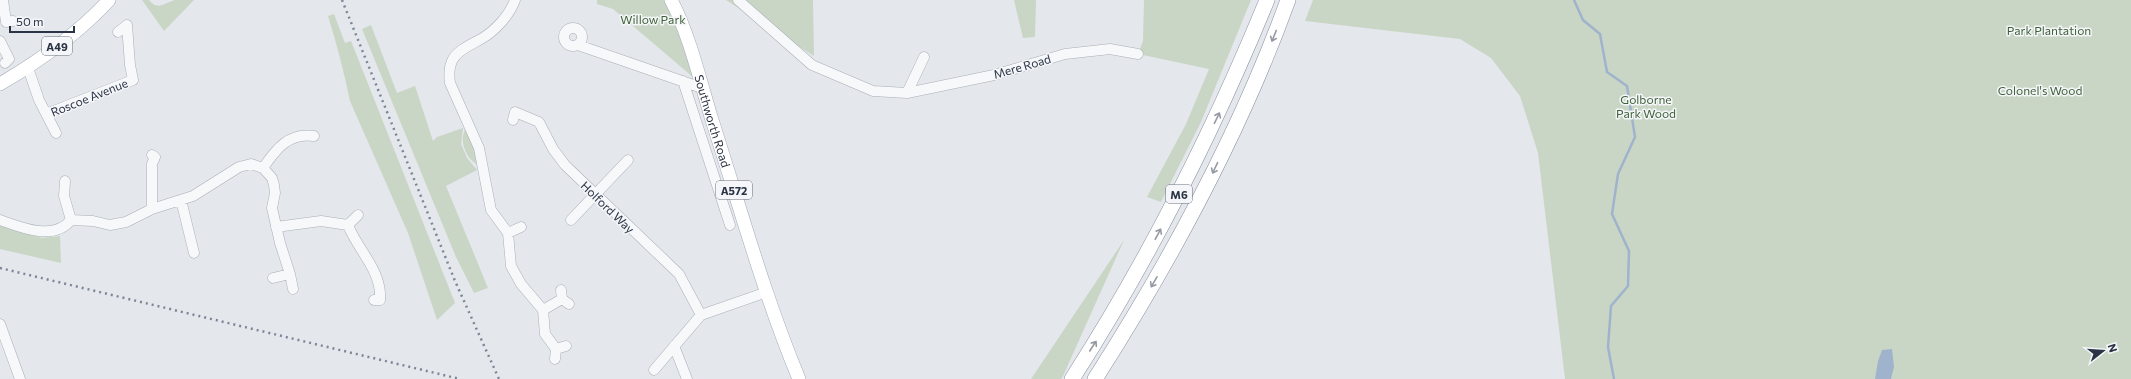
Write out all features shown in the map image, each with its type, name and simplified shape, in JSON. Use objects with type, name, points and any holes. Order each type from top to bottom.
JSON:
[{"type":"highway","name":"M6","points":[[1072,379],[1108,323],[1187,180],[1224,103],[1267,0]]},
{"type":"highway","name":"M6","points":[[1095,379],[1167,261],[1205,188],[1241,113],[1288,0]]},
{"type":"main road","name":"Southworth Road","points":[[671,0],[679,16],[767,292],[799,379]]},
{"type":"main road","name":"A49","points":[[0,84],[28,68],[62,42],[104,2]]},
{"type":"street","points":[[3,0],[6,22]]},
{"type":"street","points":[[515,0],[505,18],[485,43],[466,48],[448,57],[450,83],[479,148],[486,212],[508,233],[509,257],[515,274],[543,310],[545,334],[559,351]]},
{"type":"street","name":"Mere Road","points":[[738,0],[812,65],[873,90],[908,93],[994,75],[1065,54],[1110,49],[1138,54]]},
{"type":"street","name":"Roscoe Avenue","points":[[46,114],[137,78],[130,65],[128,23],[118,32]]},
{"type":"street","points":[[0,41],[9,58],[5,63]]},
{"type":"street","points":[[578,45],[702,88]]},
{"type":"street","points":[[908,93],[927,55]]},
{"type":"street","points":[[28,68],[46,114],[56,133]]},
{"type":"street","points":[[683,81],[726,223]]},
{"type":"street","name":"Holford Way","points":[[513,120],[516,112],[539,122],[553,149],[565,165],[679,274],[700,315]]},
{"type":"street","points":[[263,168],[282,143],[294,137],[306,134],[314,136]]},
{"type":"street","points":[[152,209],[152,164],[155,157]]},
{"type":"street","points":[[571,220],[628,160]]},
{"type":"street","points":[[71,220],[93,220],[110,225],[126,222],[152,209],[181,200],[204,190],[239,167],[251,164],[263,168],[272,178],[275,193],[272,208],[293,289]]},
{"type":"street","points":[[66,180],[64,196],[71,220]]},
{"type":"street","points":[[181,200],[194,254]]},
{"type":"street","points":[[348,225],[358,215]]},
{"type":"street","points":[[0,220],[50,232],[67,225],[71,220]]},
{"type":"street","points":[[276,227],[321,221],[348,225]]},
{"type":"street","points":[[348,225],[351,234],[376,276],[381,288],[379,301]]},
{"type":"street","points":[[508,233],[521,227]]},
{"type":"street","points":[[273,278],[290,274]]},
{"type":"street","points":[[654,370],[700,315],[767,292]]},
{"type":"street","points":[[543,310],[564,298]]},
{"type":"street","points":[[0,324],[20,379]]},
{"type":"street","points":[[674,346],[687,379]]},
{"type":"green space","points":[[142,0],[149,0],[158,6],[175,0],[194,0],[164,31]]},
{"type":"green space","name":"Willow Park","points":[[597,0],[667,0],[694,78],[613,9],[597,4]]},
{"type":"green space","points":[[726,0],[813,0],[814,56]]},
{"type":"green space","points":[[1014,0],[1036,0],[1035,37],[1023,38]]},
{"type":"green space","points":[[1144,0],[1251,0],[1201,122],[1161,202],[1147,197],[1186,124],[1209,69],[1138,54],[1143,41]]},
{"type":"green space","points":[[1313,0],[2131,0],[2131,379],[1565,379],[1538,153],[1520,96],[1491,58],[1460,39],[1305,21]]},
{"type":"green space","points":[[334,14],[345,43],[351,41],[455,303],[437,320],[408,233],[350,101],[328,16]]},
{"type":"green space","points":[[371,25],[397,93],[415,86],[433,141],[437,137],[463,128],[461,144],[467,158],[477,170],[446,186],[488,288],[474,293],[456,257],[362,29]]},
{"type":"green space","points":[[466,128],[475,148],[478,165],[470,158],[464,149],[463,138]]},
{"type":"green space","points":[[0,225],[42,238],[60,236],[61,263],[0,249]]},
{"type":"green space","points":[[1124,240],[1061,379],[1031,379]]},
{"type":"water","points":[[1892,349],[1894,367],[1891,379],[1875,379],[1878,361],[1882,350]]},
{"type":"waterway","points":[[1574,0],[1583,20],[1600,34],[1607,72],[1627,86],[1635,137],[1618,174],[1612,214],[1629,251],[1628,286],[1611,306],[1608,347],[1614,379]]},
{"type":"railway","points":[[342,0],[455,281],[499,379]]},
{"type":"railway","points":[[0,268],[460,379]]},
{"type":"park label","name":"Park Plantation","points":[[2049,30]]},
{"type":"park label","name":"Colonel's Wood","points":[[2040,90]]},
{"type":"park label","name":"Golborne Park Wood","points":[[1646,106]]}]
